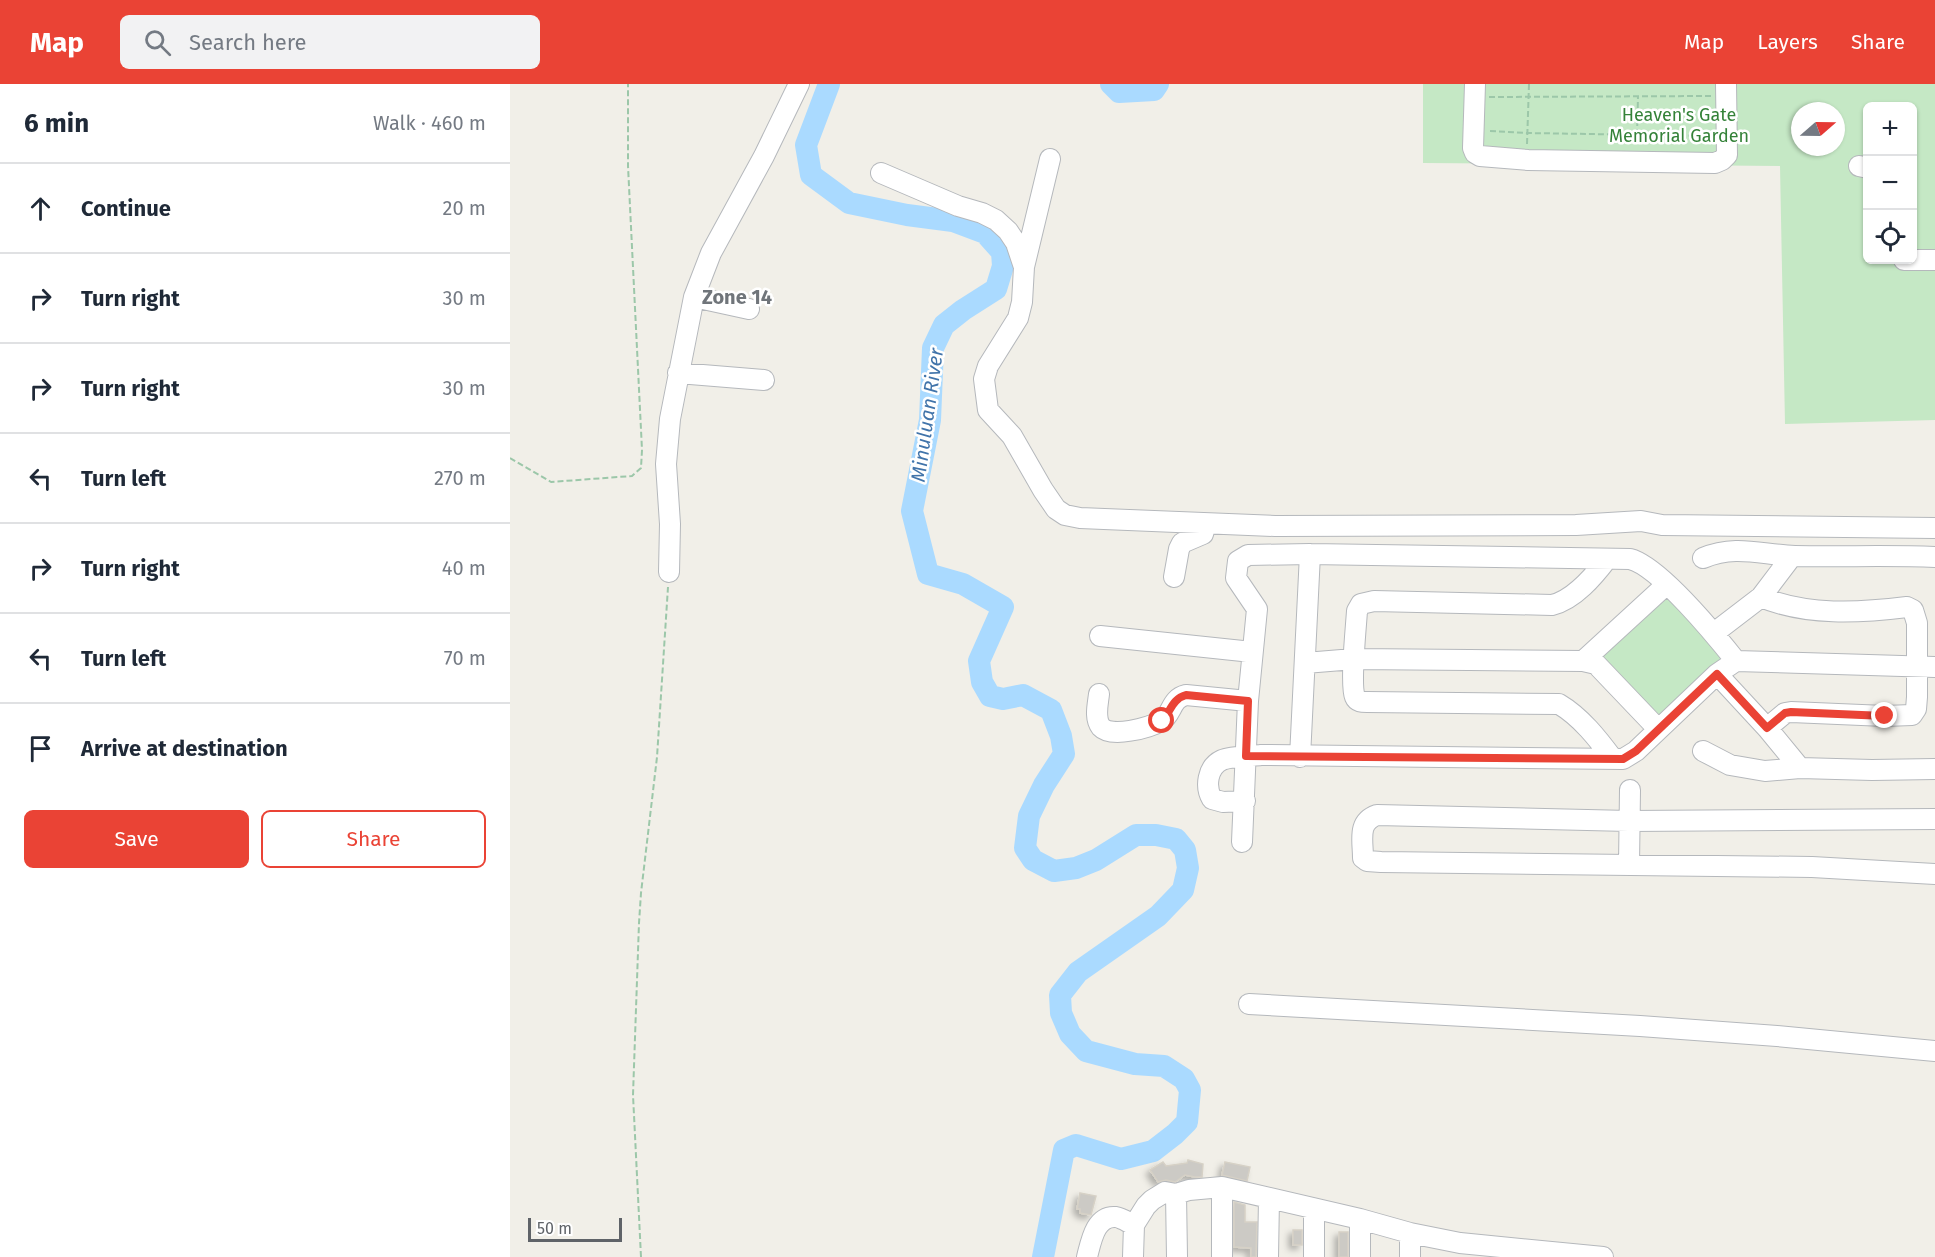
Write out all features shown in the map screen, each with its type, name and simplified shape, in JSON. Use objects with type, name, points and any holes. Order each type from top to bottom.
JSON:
[{"type":"street","points":[[669,572],[670,524],[666,464],[670,419],[694,297],[711,253],[764,156],[799,84]]},
{"type":"street","points":[[1474,90],[1473,148],[1480,156],[1528,160],[1714,163],[1727,156],[1726,90]]},
{"type":"street","points":[[1050,159],[1024,267],[1022,302],[1018,318],[988,366],[984,380],[988,410],[1012,436],[1042,490],[1056,509],[1065,515],[1080,518],[1206,524],[1576,525],[1641,521],[1662,525],[1935,528]]},
{"type":"street","points":[[881,173],[996,220],[1008,231],[1016,243],[1024,267]]},
{"type":"street","points":[[1917,260],[1935,260]]},
{"type":"street","points":[[694,297],[749,309]]},
{"type":"street","points":[[678,373],[764,380]]},
{"type":"street","points":[[1174,577],[1182,543],[1203,534],[1206,524]]},
{"type":"street","points":[[1703,558],[1726,551],[1753,551],[1792,556],[1935,557]]},
{"type":"street","points":[[1300,757],[1310,554]]},
{"type":"street","points":[[1242,842],[1248,701],[1257,609],[1236,578],[1238,561],[1248,555],[1310,554],[1639,561],[1667,584],[1714,633],[1736,661]]},
{"type":"street","points":[[1714,633],[1761,597],[1792,556]]},
{"type":"street","points":[[1607,559],[1591,578],[1573,593],[1552,605],[1366,602],[1361,604],[1357,611],[1353,682],[1354,695],[1358,701],[1367,702],[1558,704],[1598,739],[1613,759]]},
{"type":"street","points":[[1583,661],[1667,584]]},
{"type":"street","points":[[1761,597],[1778,604],[1839,611],[1859,612],[1907,607],[1916,615],[1926,667],[1916,709],[1912,715],[1791,712],[1785,713],[1767,728]]},
{"type":"street","points":[[1100,636],[1252,652]]},
{"type":"street","points":[[1305,663],[1354,659],[1583,661],[1596,664],[1658,729]]},
{"type":"street","points":[[1245,801],[1215,801],[1209,794],[1210,774],[1222,760],[1246,756],[1623,759],[1717,674],[1736,661],[1926,667]]},
{"type":"street","points":[[1717,674],[1800,768]]},
{"type":"street","points":[[1099,694],[1097,711],[1101,726],[1107,731],[1119,732],[1150,726],[1162,721],[1168,714],[1172,703],[1186,695],[1248,701]]},
{"type":"street","points":[[1703,751],[1730,765],[1765,771],[1800,768],[1935,769]]},
{"type":"street","points":[[1629,865],[1630,790]]},
{"type":"street","points":[[1935,819],[1629,821],[1377,815],[1366,820],[1363,825],[1363,858],[1367,861],[1812,867],[1935,874]]},
{"type":"street","points":[[1249,1004],[1651,1027],[1935,1051]]},
{"type":"street","points":[[1222,1187],[1222,1257]]},
{"type":"street","points":[[1133,1257],[1134,1225],[1152,1200],[1165,1192],[1176,1194],[1189,1190],[1222,1187],[1360,1219],[1460,1250],[1603,1257]]},
{"type":"street","points":[[1176,1194],[1177,1257]]},
{"type":"street","points":[[1268,1257],[1269,1198]]},
{"type":"street","points":[[1314,1209],[1314,1257]]},
{"type":"street","points":[[1087,1257],[1092,1238],[1100,1223],[1116,1217],[1134,1225]]},
{"type":"street","points":[[1360,1219],[1360,1257]]},
{"type":"street","points":[[1410,1233],[1410,1257]]},
{"type":"path","points":[[510,458],[551,482],[632,476],[641,468],[628,166],[628,84]]},
{"type":"path","points":[[1528,160],[1529,84]]},
{"type":"path","points":[[1474,90],[1528,97],[1638,96],[1726,90]]},
{"type":"path","points":[[1637,135],[1638,96]]},
{"type":"path","points":[[1472,130],[1727,136]]},
{"type":"path","points":[[641,1257],[633,1095],[639,923],[657,757],[669,572]]},
{"type":"green space","name":"Heaven's Gate Memorial Garden","points":[[1423,84],[1935,84],[1935,420],[1785,424],[1780,166],[1423,163]]},
{"type":"green space","points":[[1663,591],[1721,658],[1658,717],[1595,653]]},
{"type":"building","points":[[1188,1160],[1203,1164],[1202,1177],[1185,1175],[1175,1182],[1166,1180],[1158,1182],[1150,1170],[1163,1162],[1166,1166],[1187,1163]]},
{"type":"building","points":[[1225,1162],[1250,1167],[1247,1181],[1222,1175]]},
{"type":"building","points":[[1080,1193],[1096,1196],[1091,1215],[1080,1213],[1080,1209],[1077,1209]]},
{"type":"building","points":[[1234,1202],[1245,1205],[1245,1222],[1257,1222],[1256,1257],[1251,1257],[1251,1248],[1234,1247]]},
{"type":"building","points":[[1293,1230],[1302,1230],[1302,1245],[1293,1245]]},
{"type":"building","points":[[1339,1232],[1348,1232],[1348,1257],[1339,1257]]},
{"type":"waterway","name":"Minuluan River","points":[[829,84],[806,145],[811,175],[849,203],[907,215],[953,221],[985,233],[1002,252],[1003,266],[996,289],[944,325],[933,348],[930,420],[912,511],[928,574],[963,584],[1003,607],[979,661],[982,682],[990,696],[1003,699],[1023,695],[1051,710],[1061,736],[1064,754],[1044,785],[1029,816],[1025,848],[1033,860],[1054,871],[1076,868],[1096,860],[1136,835],[1156,835],[1176,839],[1185,850],[1188,868],[1183,890],[1158,916],[1078,972],[1060,995],[1061,1013],[1070,1034],[1086,1051],[1135,1064],[1164,1066],[1184,1079],[1190,1090],[1187,1122],[1153,1151],[1121,1159],[1076,1145],[1064,1150],[1043,1257]]},
{"type":"waterway","name":"Minuluan River","points":[[1111,84],[1119,92],[1154,90],[1158,84]]},
{"type":"district","name":"Zone 14","points":[[737,297]]},
{"type":"route","points":[[1162,721],[1168,714],[1172,703],[1186,695],[1248,701],[1246,756],[1623,759],[1636,751],[1717,674],[1767,728],[1785,713],[1791,712],[1885,716]]}]
